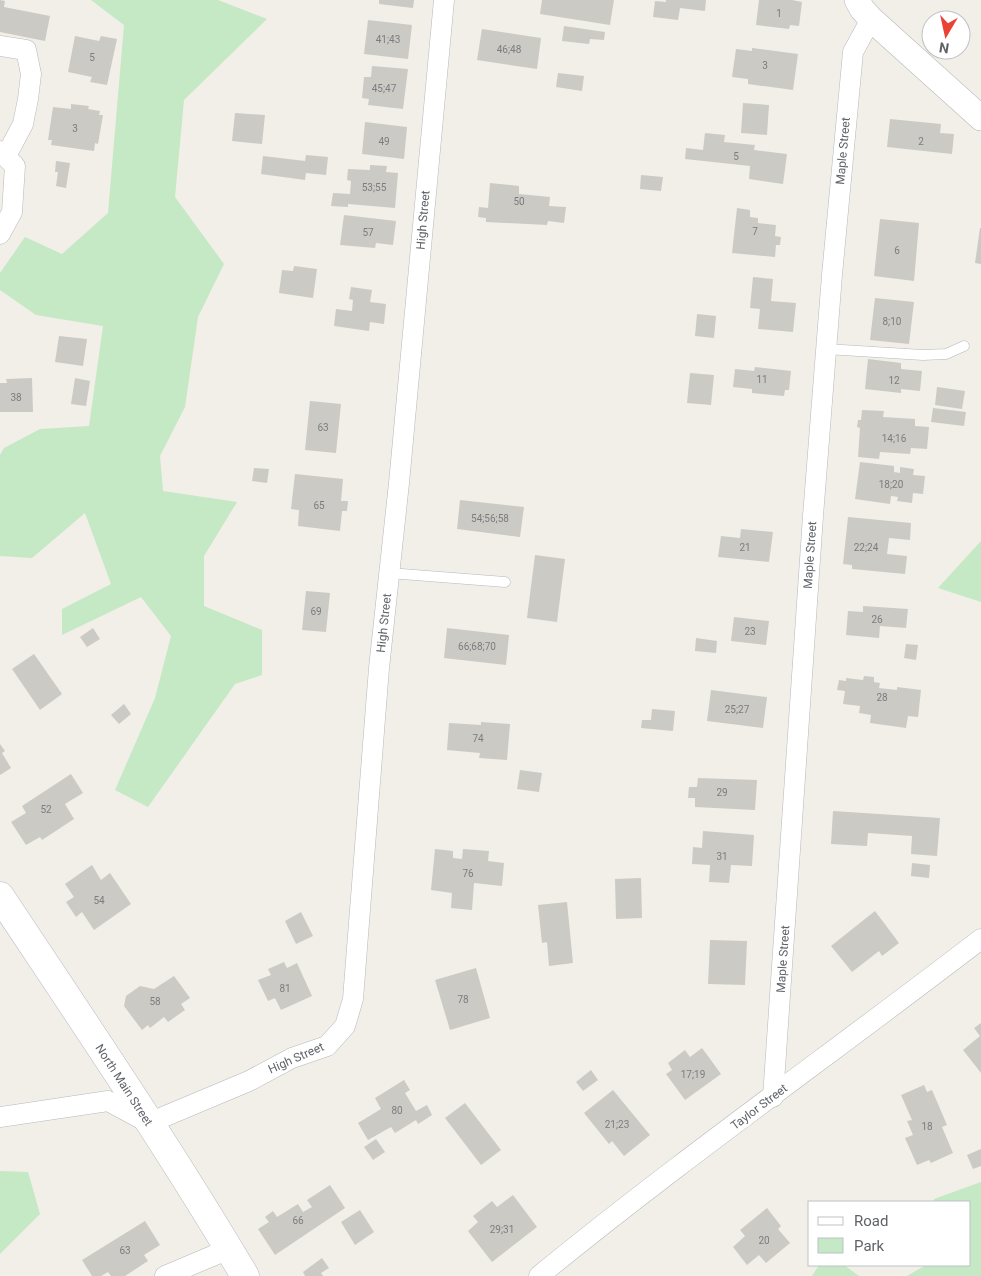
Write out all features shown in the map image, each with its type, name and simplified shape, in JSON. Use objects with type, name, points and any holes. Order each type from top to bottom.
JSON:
[{"type":"main road","name":"North Main Street","points":[[0,896],[149,1123],[244,1276]]},
{"type":"street","name":"High Street","points":[[149,1123],[249,1081],[292,1058],[327,1046],[345,1026],[353,999],[379,668],[444,0]]},
{"type":"street","points":[[864,9],[981,118]]},
{"type":"street","name":"Maple Street","points":[[773,1097],[826,349],[852,52],[864,9]]},
{"type":"street","points":[[0,46],[26,50],[31,74],[23,124],[3,154],[15,166],[14,194],[12,212],[0,234]]},
{"type":"street","name":"Taylor Street","points":[[539,1276],[604,1223],[981,939]]},
{"type":"street","points":[[0,1117],[108,1102],[149,1123]]},
{"type":"street","points":[[165,1276],[229,1249]]},
{"type":"lane","points":[[826,349],[923,355],[946,354],[964,346]]},
{"type":"lane","points":[[389,573],[505,582]]},
{"type":"green space","points":[[91,0],[218,0],[267,19],[184,100],[175,197],[224,264],[198,317],[185,407],[160,456],[163,491],[237,502],[204,556],[204,606],[262,630],[262,675],[235,684],[148,807],[115,790],[155,698],[171,636],[141,597],[62,635],[62,609],[111,584],[85,513],[32,558],[0,556],[0,455],[4,448],[40,429],[89,426],[103,326],[36,315],[0,290],[0,273],[25,237],[62,254],[108,213],[124,25]]},
{"type":"green space","points":[[981,541],[981,602],[938,588]]},
{"type":"green space","points":[[0,1171],[28,1172],[40,1214],[0,1254]]},
{"type":"green space","points":[[981,1182],[981,1276],[907,1276],[924,1266],[971,1266],[971,1201],[934,1201],[934,1199]]},
{"type":"green space","points":[[818,1266],[845,1266],[859,1276],[812,1276]]},
{"type":"building","points":[[0,0],[5,1],[4,7],[50,16],[45,41],[0,32]]},
{"type":"building","points":[[379,0],[414,0],[413,8],[379,4]]},
{"type":"building","points":[[542,0],[614,0],[610,25],[540,14]]},
{"type":"building","points":[[666,0],[706,0],[705,11],[680,8],[678,20],[653,17],[655,1],[666,2]]},
{"type":"building","points":[[759,0],[792,0],[802,2],[799,26],[790,25],[789,29],[756,25]]},
{"type":"building","points":[[368,20],[412,25],[408,59],[364,54]]},
{"type":"building","points":[[564,26],[605,32],[604,40],[590,39],[589,44],[562,41]]},
{"type":"building","points":[[482,29],[541,38],[537,69],[477,60]]},
{"type":"building","points":[[75,36],[99,41],[101,36],[117,39],[107,85],[90,82],[92,77],[68,72]]},
{"type":"building","points":[[752,48],[798,54],[793,90],[748,84],[748,79],[732,77],[736,49],[752,51]]},
{"type":"building","points":[[372,66],[408,69],[403,109],[368,105],[369,99],[362,98],[364,77],[371,77]]},
{"type":"building","points":[[558,73],[584,76],[582,91],[556,87]]},
{"type":"building","points":[[743,103],[769,105],[767,135],[741,133]]},
{"type":"building","points":[[71,104],[89,106],[88,109],[100,111],[99,115],[103,115],[98,144],[95,143],[94,151],[51,145],[52,140],[48,140],[53,107],[71,109]]},
{"type":"building","points":[[235,113],[265,115],[262,144],[232,141]]},
{"type":"building","points":[[890,119],[941,124],[940,133],[954,134],[952,154],[887,147]]},
{"type":"building","points":[[365,122],[407,127],[404,159],[362,154]]},
{"type":"building","points":[[705,133],[725,135],[724,142],[755,145],[754,150],[787,154],[783,184],[749,179],[750,166],[685,159],[686,148],[703,150]]},
{"type":"building","points":[[306,155],[328,157],[326,175],[306,173],[305,180],[261,174],[263,156],[305,161]]},
{"type":"building","points":[[56,161],[70,163],[66,188],[56,186],[58,172],[55,172]]},
{"type":"building","points":[[370,165],[387,166],[386,172],[398,173],[395,208],[348,204],[348,207],[331,206],[333,193],[350,194],[351,181],[347,180],[348,169],[370,170]]},
{"type":"building","points":[[641,175],[663,177],[661,191],[640,189]]},
{"type":"building","points":[[490,183],[519,186],[519,194],[550,197],[549,206],[566,207],[564,223],[548,221],[547,225],[486,222],[486,218],[478,217],[479,207],[488,208]]},
{"type":"building","points":[[737,208],[750,210],[750,217],[758,218],[758,223],[776,225],[775,236],[781,237],[780,245],[776,245],[775,257],[732,253]]},
{"type":"building","points":[[344,215],[396,221],[393,245],[376,243],[375,248],[340,245]]},
{"type":"building","points":[[880,219],[919,223],[914,281],[874,276]]},
{"type":"building","points":[[981,228],[981,264],[975,263]]},
{"type":"building","points":[[294,266],[317,269],[313,298],[279,293],[282,270],[293,271]]},
{"type":"building","points":[[753,277],[773,279],[771,301],[796,303],[793,332],[758,329],[760,309],[750,308]]},
{"type":"building","points":[[351,287],[372,290],[370,302],[386,304],[384,324],[370,322],[369,331],[334,326],[336,309],[352,311],[353,300],[349,299]]},
{"type":"building","points":[[875,298],[914,302],[909,344],[870,340]]},
{"type":"building","points":[[697,314],[716,316],[714,338],[695,336]]},
{"type":"building","points":[[59,336],[87,339],[83,366],[55,362]]},
{"type":"building","points":[[868,359],[901,363],[901,369],[922,371],[920,391],[901,389],[901,393],[865,389]]},
{"type":"building","points":[[755,367],[791,371],[789,390],[785,390],[784,396],[752,393],[752,389],[733,387],[735,369],[754,371]]},
{"type":"building","points":[[690,373],[714,375],[711,405],[687,403]]},
{"type":"building","points":[[32,378],[33,412],[0,412],[0,383],[7,383],[6,379]]},
{"type":"building","points":[[75,378],[90,381],[86,406],[71,404]]},
{"type":"building","points":[[937,387],[965,391],[962,409],[935,405]]},
{"type":"building","points":[[310,401],[341,404],[336,453],[305,450]]},
{"type":"building","points":[[933,408],[966,412],[964,426],[931,422]]},
{"type":"building","points":[[862,410],[884,411],[883,417],[915,419],[915,426],[929,427],[927,449],[911,448],[910,454],[880,452],[879,459],[858,457],[860,428],[857,427],[858,420],[861,420]]},
{"type":"building","points":[[860,462],[894,466],[894,472],[900,473],[900,467],[914,469],[913,475],[925,476],[923,494],[913,493],[912,503],[897,501],[898,497],[891,496],[890,504],[855,499]]},
{"type":"building","points":[[254,468],[269,469],[267,483],[252,481]]},
{"type":"building","points":[[295,474],[343,479],[341,501],[348,501],[347,511],[342,511],[340,531],[298,526],[299,510],[291,509]]},
{"type":"building","points":[[460,500],[524,507],[520,537],[457,529]]},
{"type":"building","points":[[848,517],[911,523],[910,540],[889,538],[887,554],[907,556],[905,574],[852,569],[852,565],[843,564]]},
{"type":"building","points":[[741,529],[773,532],[769,562],[718,557],[721,536],[740,538]]},
{"type":"building","points":[[535,555],[565,559],[557,622],[527,618]]},
{"type":"building","points":[[306,591],[330,593],[326,632],[302,630]]},
{"type":"building","points":[[863,606],[908,609],[906,628],[880,626],[879,638],[846,635],[848,611],[863,612]]},
{"type":"building","points":[[734,617],[769,621],[766,645],[731,641]]},
{"type":"building","points":[[93,628],[100,639],[87,647],[80,637]]},
{"type":"building","points":[[447,628],[509,635],[506,665],[444,658]]},
{"type":"building","points":[[696,638],[717,641],[716,653],[695,651]]},
{"type":"building","points":[[906,644],[918,645],[916,660],[904,658]]},
{"type":"building","points":[[34,654],[62,694],[40,710],[12,669]]},
{"type":"building","points":[[864,676],[874,677],[874,682],[880,683],[879,688],[897,690],[897,687],[921,690],[918,717],[908,716],[906,728],[870,723],[871,715],[859,713],[860,706],[843,704],[845,691],[837,690],[839,680],[846,681],[846,678],[863,680]]},
{"type":"building","points":[[711,690],[767,697],[763,728],[707,721]]},
{"type":"building","points":[[124,704],[131,714],[119,724],[111,715]]},
{"type":"building","points":[[652,709],[675,711],[673,731],[641,728],[642,720],[651,720]]},
{"type":"building","points":[[481,722],[510,724],[507,760],[479,758],[480,753],[447,750],[449,723],[481,725]]},
{"type":"building","points":[[0,744],[5,751],[2,753],[11,768],[0,775]]},
{"type":"building","points":[[520,770],[542,773],[539,792],[517,789]]},
{"type":"building","points":[[71,774],[83,793],[65,804],[74,819],[42,840],[40,837],[26,845],[11,822],[26,813],[22,806]]},
{"type":"building","points":[[698,778],[757,780],[755,810],[695,807],[695,798],[688,798],[689,787],[697,787]]},
{"type":"building","points":[[833,811],[940,818],[937,856],[911,854],[912,836],[868,833],[867,846],[831,844]]},
{"type":"building","points":[[703,831],[754,835],[752,866],[731,865],[729,883],[709,882],[710,865],[692,864],[693,847],[702,848]]},
{"type":"building","points":[[435,849],[453,851],[453,858],[462,859],[463,849],[489,851],[488,861],[504,863],[502,886],[474,883],[472,910],[451,908],[452,893],[431,890]]},
{"type":"building","points":[[912,863],[930,865],[929,878],[911,876]]},
{"type":"building","points":[[92,865],[101,880],[110,873],[131,904],[94,930],[82,912],[76,917],[66,902],[74,897],[65,884]]},
{"type":"building","points":[[641,878],[642,918],[616,919],[615,879]]},
{"type":"building","points":[[567,902],[573,963],[549,966],[547,942],[542,943],[538,905]]},
{"type":"building","points":[[875,911],[899,943],[882,956],[879,951],[852,972],[831,946]]},
{"type":"building","points":[[301,912],[313,936],[296,944],[285,921]]},
{"type":"building","points":[[710,940],[747,941],[745,985],[708,984]]},
{"type":"building","points":[[284,962],[287,968],[297,963],[312,996],[281,1010],[275,998],[268,1001],[258,980],[271,975],[268,969]]},
{"type":"building","points":[[476,968],[490,1018],[450,1030],[435,980]]},
{"type":"building","points":[[174,976],[190,998],[181,1004],[185,1010],[168,1022],[164,1017],[150,1028],[148,1025],[142,1030],[124,1006],[126,996],[140,986],[154,989]]},
{"type":"building","points":[[981,1023],[981,1073],[963,1050],[980,1036],[974,1028]]},
{"type":"building","points":[[702,1048],[721,1074],[685,1100],[666,1074],[672,1070],[668,1063],[685,1050],[690,1057]]},
{"type":"building","points":[[591,1070],[598,1080],[583,1091],[576,1082]]},
{"type":"building","points":[[404,1080],[410,1090],[405,1093],[416,1111],[427,1105],[432,1115],[418,1124],[416,1120],[395,1133],[391,1127],[368,1140],[358,1123],[381,1109],[375,1098]]},
{"type":"building","points":[[924,1085],[927,1092],[932,1090],[947,1125],[942,1127],[953,1153],[931,1163],[929,1160],[917,1165],[905,1138],[913,1135],[907,1121],[912,1120],[901,1095]]},
{"type":"building","points":[[613,1090],[650,1135],[624,1156],[612,1141],[609,1144],[584,1113]]},
{"type":"building","points":[[465,1103],[501,1150],[481,1165],[445,1118]]},
{"type":"building","points":[[376,1139],[385,1152],[373,1160],[364,1147]]},
{"type":"building","points":[[981,1149],[981,1166],[973,1169],[967,1155]]},
{"type":"building","points":[[330,1185],[345,1208],[275,1255],[258,1229],[269,1222],[265,1217],[273,1211],[277,1217],[298,1204],[303,1212],[312,1207],[307,1200]]},
{"type":"building","points":[[513,1195],[537,1227],[492,1262],[468,1231],[478,1222],[473,1216],[492,1201],[497,1207]]},
{"type":"building","points":[[767,1208],[781,1226],[778,1229],[790,1243],[766,1263],[759,1255],[747,1265],[733,1247],[745,1236],[740,1230]]},
{"type":"building","points":[[360,1210],[374,1232],[355,1245],[341,1222]]},
{"type":"building","points":[[145,1221],[160,1245],[144,1255],[148,1261],[125,1276],[111,1276],[108,1272],[101,1276],[92,1276],[82,1260]]},
{"type":"building","points":[[322,1258],[329,1268],[321,1273],[323,1276],[305,1276],[303,1272]]}]
